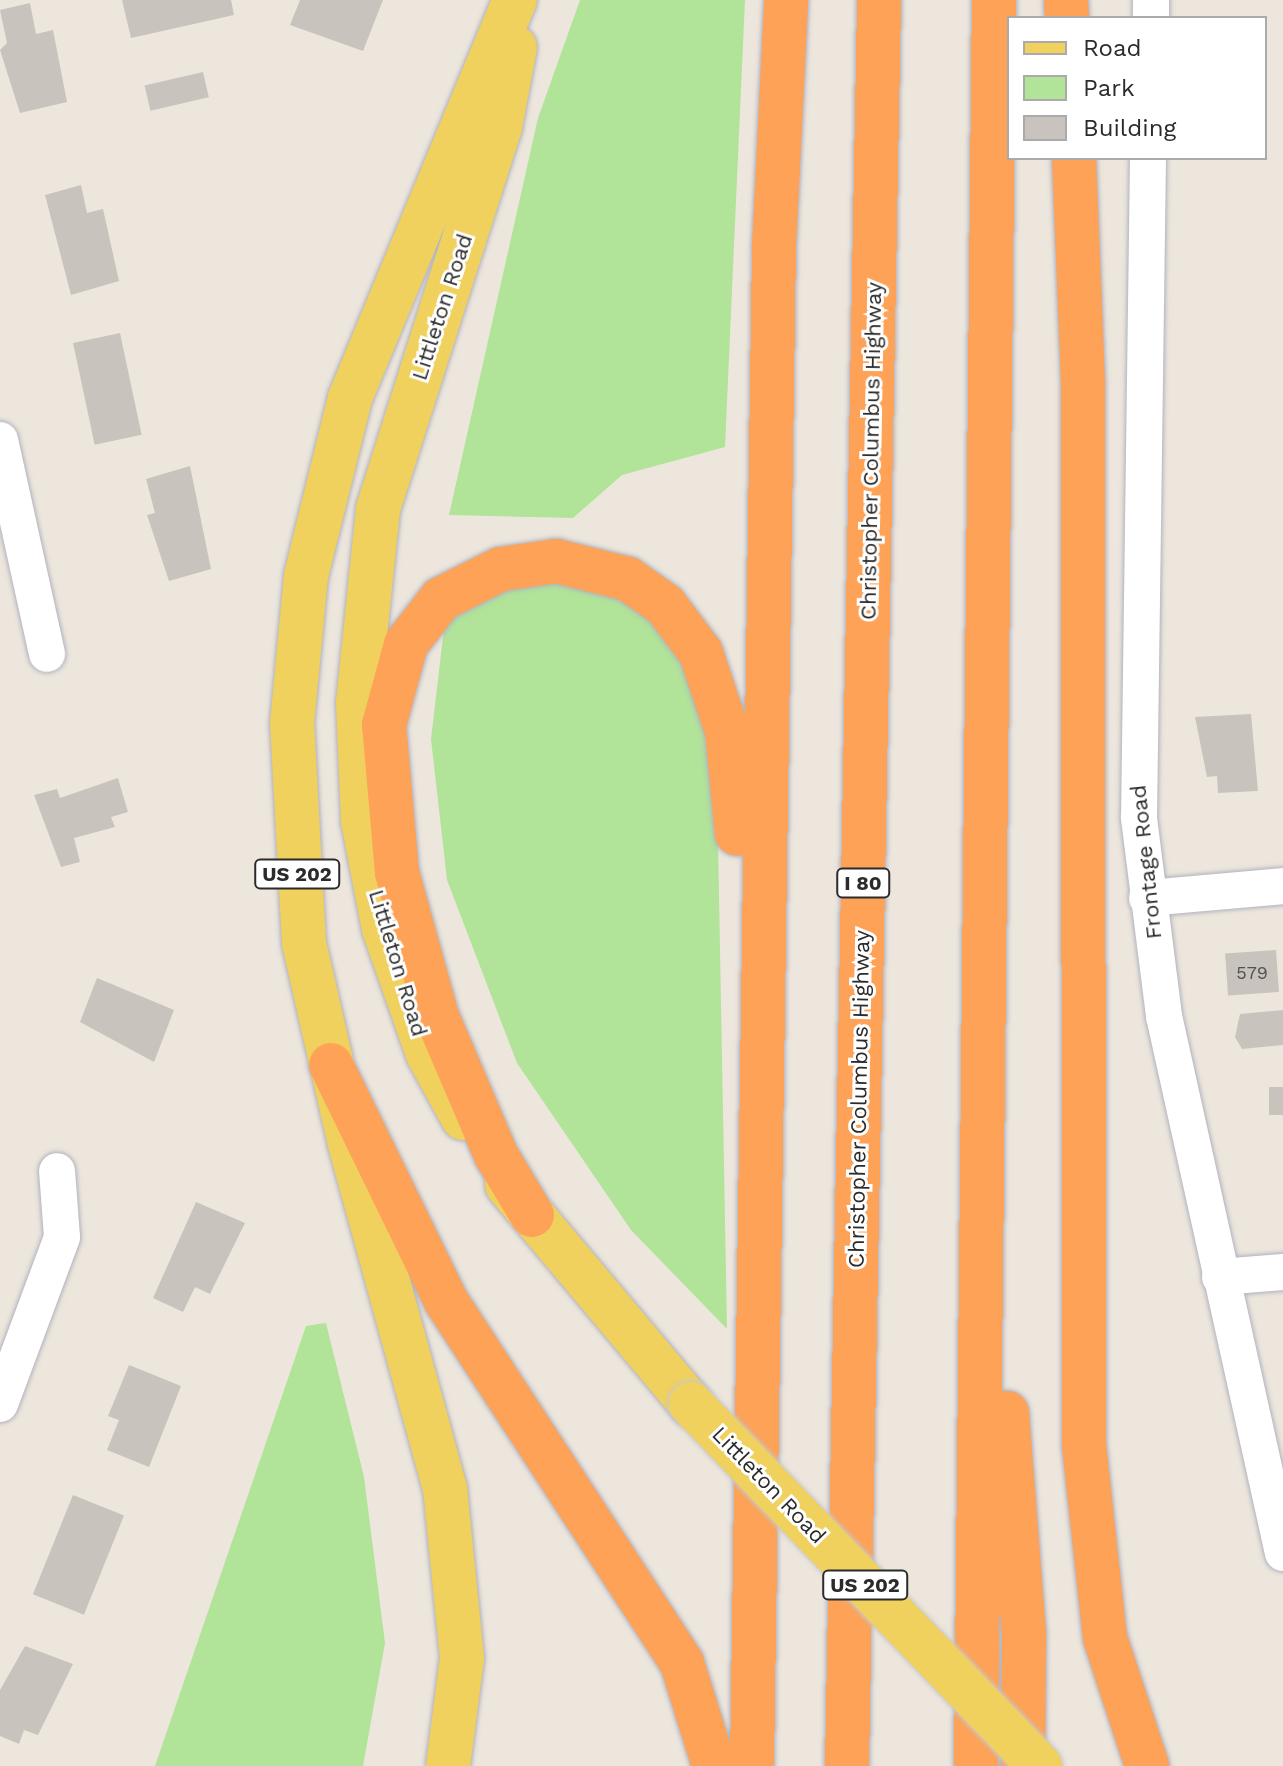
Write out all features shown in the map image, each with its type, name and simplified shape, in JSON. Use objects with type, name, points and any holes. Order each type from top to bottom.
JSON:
[{"type":"highway","points":[[752,1766],[774,248],[786,0]]},
{"type":"highway","name":"Christopher Columbus Highway","points":[[847,1766],[879,0]]},
{"type":"highway","points":[[976,1766],[986,1136],[994,0]]},
{"type":"highway","points":[[1074,160],[1083,383],[1084,1445],[1105,1638],[1147,1766]]},
{"type":"highway","points":[[532,1215],[496,1155],[414,945],[389,816],[384,725],[406,644],[441,599],[501,569],[556,561],[610,571],[665,605],[701,653],[727,731],[735,773],[758,1355]]},
{"type":"highway","points":[[331,1065],[446,1301],[682,1663],[714,1766]]},
{"type":"highway","points":[[986,1136],[1024,1633],[1023,1766]]},
{"type":"main road","name":"Littleton Road","points":[[448,1766],[462,1658],[445,1489],[331,1065],[304,943],[292,829],[292,724],[306,576],[350,398],[515,0]]},
{"type":"main road","name":"Littleton Road","points":[[524,0],[500,127],[378,509],[362,637],[358,760],[372,878],[405,998],[486,1161],[691,1404],[1040,1766]]},
{"type":"street","name":"Frontage Road","points":[[1148,160],[1136,723],[1147,898],[1220,1277],[1283,1553]]},
{"type":"street","points":[[0,440],[47,654]]},
{"type":"street","points":[[1147,898],[1283,886]]},
{"type":"street","points":[[0,1404],[62,1237],[57,1171]]},
{"type":"street","points":[[1220,1277],[1283,1272]]},
{"type":"green space","points":[[580,0],[745,0],[725,447],[622,475],[573,518],[449,515],[538,118]]},
{"type":"green space","points":[[573,580],[634,603],[680,653],[703,721],[718,841],[727,1329],[631,1230],[517,1063],[447,880],[431,739],[445,620],[503,587]]},
{"type":"green space","points":[[326,1323],[364,1477],[385,1643],[363,1766],[155,1766],[306,1326]]},
{"type":"building","points":[[122,0],[231,0],[234,15],[131,38]]},
{"type":"building","points":[[300,0],[383,0],[363,51],[290,25]]},
{"type":"building","points":[[30,3],[36,34],[53,30],[67,102],[20,113],[0,50],[7,43],[0,10]]},
{"type":"building","points":[[203,72],[209,97],[150,111],[145,85]]},
{"type":"building","points":[[81,185],[87,213],[103,209],[119,281],[71,295],[45,195]]},
{"type":"building","points":[[120,333],[142,435],[95,445],[73,343]]},
{"type":"building","points":[[190,466],[211,569],[169,581],[147,515],[155,513],[146,479]]},
{"type":"building","points":[[1251,714],[1258,791],[1218,793],[1217,776],[1207,777],[1195,717]]},
{"type":"building","points":[[118,778],[128,812],[111,817],[115,827],[74,838],[80,862],[61,867],[34,795],[57,789],[60,798]]},
{"type":"building","points":[[1276,950],[1279,992],[1228,995],[1225,954]]},
{"type":"building","points":[[97,978],[174,1010],[154,1062],[80,1022]]},
{"type":"building","points":[[1283,1010],[1283,1045],[1242,1049],[1235,1037],[1240,1014]]},
{"type":"building","points":[[1269,1087],[1283,1087],[1283,1115],[1269,1115]]},
{"type":"building","points":[[196,1202],[245,1223],[210,1294],[195,1287],[183,1312],[153,1298]]},
{"type":"building","points":[[129,1365],[181,1386],[149,1467],[107,1450],[119,1420],[108,1416]]},
{"type":"building","points":[[73,1495],[124,1516],[84,1615],[33,1594]]},
{"type":"building","points":[[25,1646],[73,1664],[38,1735],[24,1730],[19,1744],[0,1736],[0,1690]]}]
